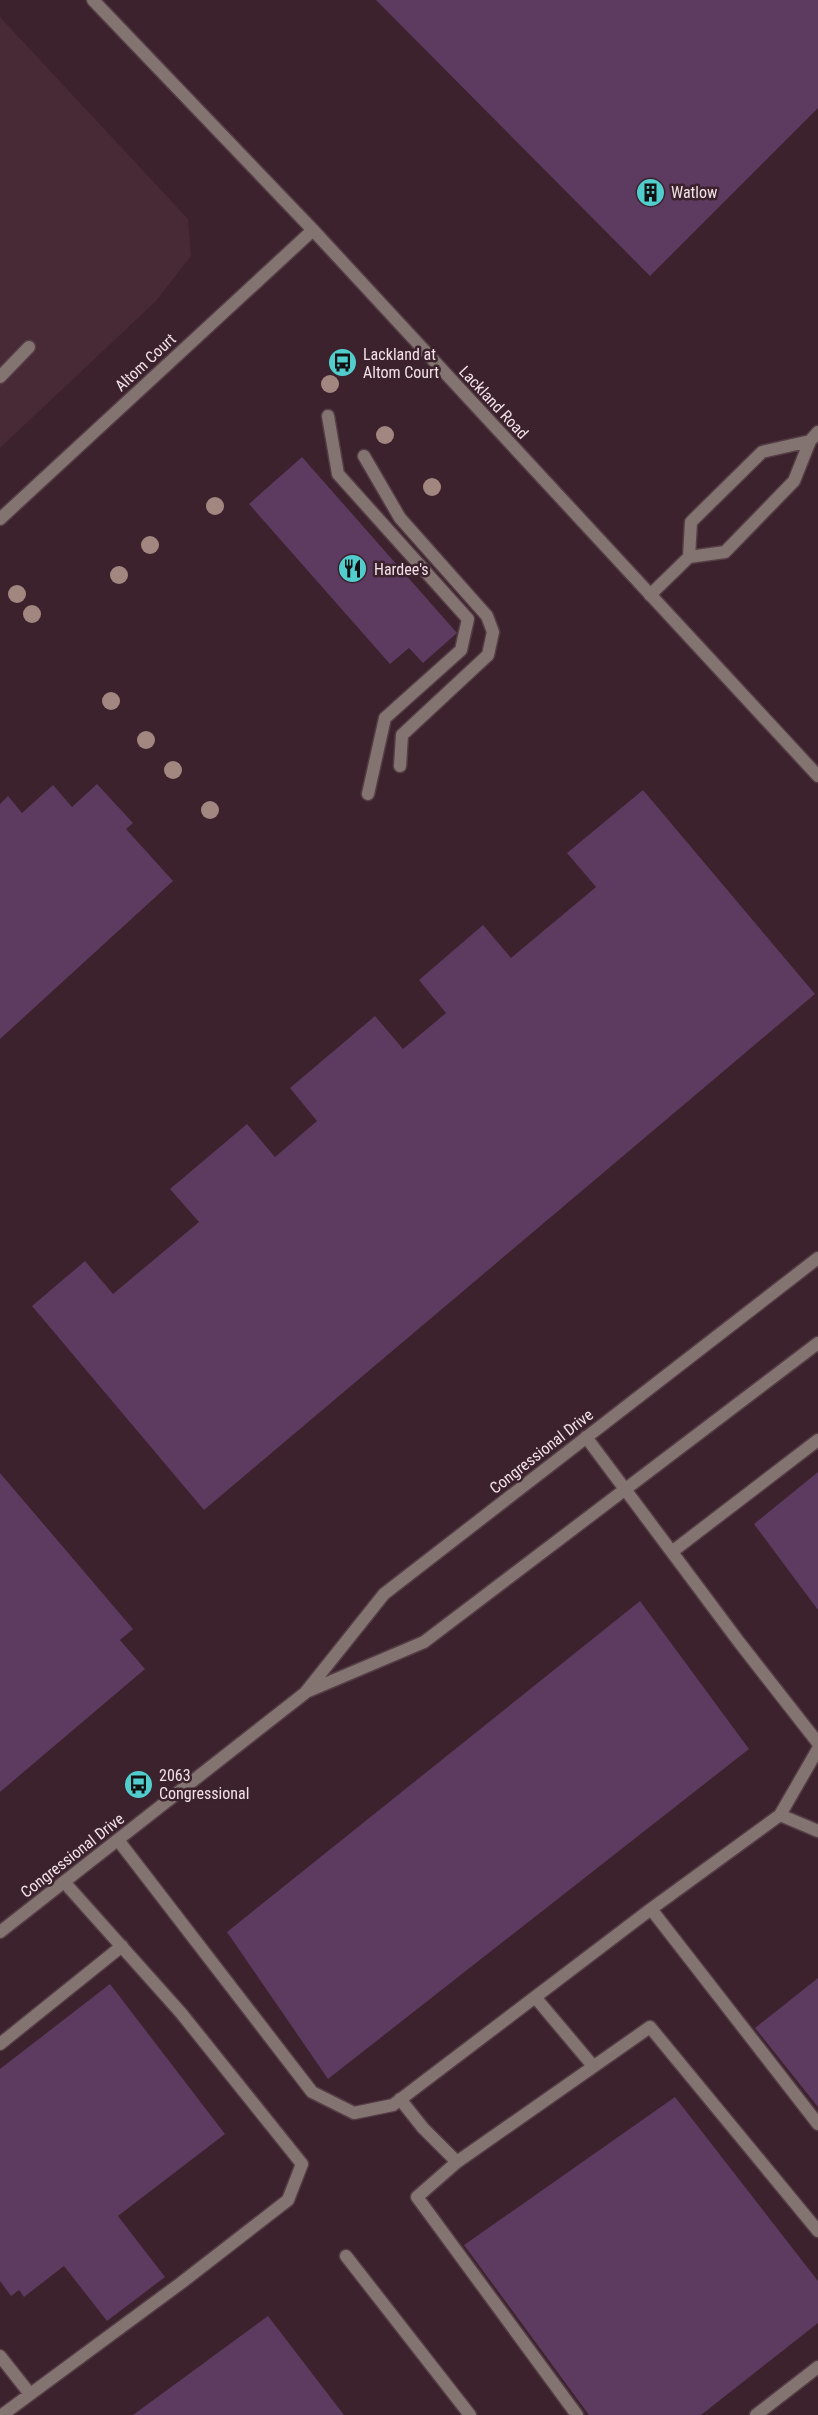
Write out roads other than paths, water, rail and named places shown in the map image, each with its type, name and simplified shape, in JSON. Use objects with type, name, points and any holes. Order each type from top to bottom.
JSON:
[{"type":"street","name":"Lackland Road","points":[[93,0],[313,230],[818,776]]},
{"type":"street","name":"Altom Court","points":[[0,519],[313,230]]},
{"type":"street","points":[[0,377],[29,348]]},
{"type":"street","points":[[328,416],[338,474],[468,618],[461,650],[385,718],[368,794]]},
{"type":"street","points":[[650,595],[689,557],[725,552],[794,481],[815,441]]},
{"type":"street","points":[[689,557],[691,522],[762,452],[815,441]]},
{"type":"street","points":[[364,456],[400,518],[487,616],[493,632],[488,655],[402,735],[400,766]]},
{"type":"street","name":"Congressional Drive","points":[[0,1932],[305,1693],[384,1594],[818,1258]]},
{"type":"street","name":"Congressional Drive","points":[[305,1693],[424,1642],[818,1343]]},
{"type":"street","points":[[586,1437],[627,1488],[740,1642],[818,1743]]},
{"type":"street","points":[[672,1551],[818,1440]]},
{"type":"street","points":[[118,1840],[312,2092],[354,2113],[393,2105],[780,1815],[818,1749]]},
{"type":"street","points":[[780,1815],[818,1831]]},
{"type":"street","points":[[2,2415],[181,2283],[288,2200],[302,2164],[180,2013],[65,1883]]},
{"type":"street","points":[[651,1910],[818,2124]]},
{"type":"street","points":[[0,2044],[122,1947]]},
{"type":"street","points":[[535,1997],[592,2066]]},
{"type":"street","points":[[577,2415],[417,2197],[457,2162],[650,2027],[818,2231]]},
{"type":"street","points":[[400,2099],[423,2128],[457,2162]]},
{"type":"street","points":[[346,2256],[470,2415]]},
{"type":"street","points":[[0,2356],[30,2394]]},
{"type":"street","points":[[756,2415],[818,2367]]},
{"type":"place","name":"Watlow","points":[[650,192]]},
{"type":"place","name":"Lackland at Altom Court","points":[[342,363]]},
{"type":"place","name":"Hardee's","points":[[353,569]]},
{"type":"place","name":"2063 Congressional","points":[[138,1784]]}]
